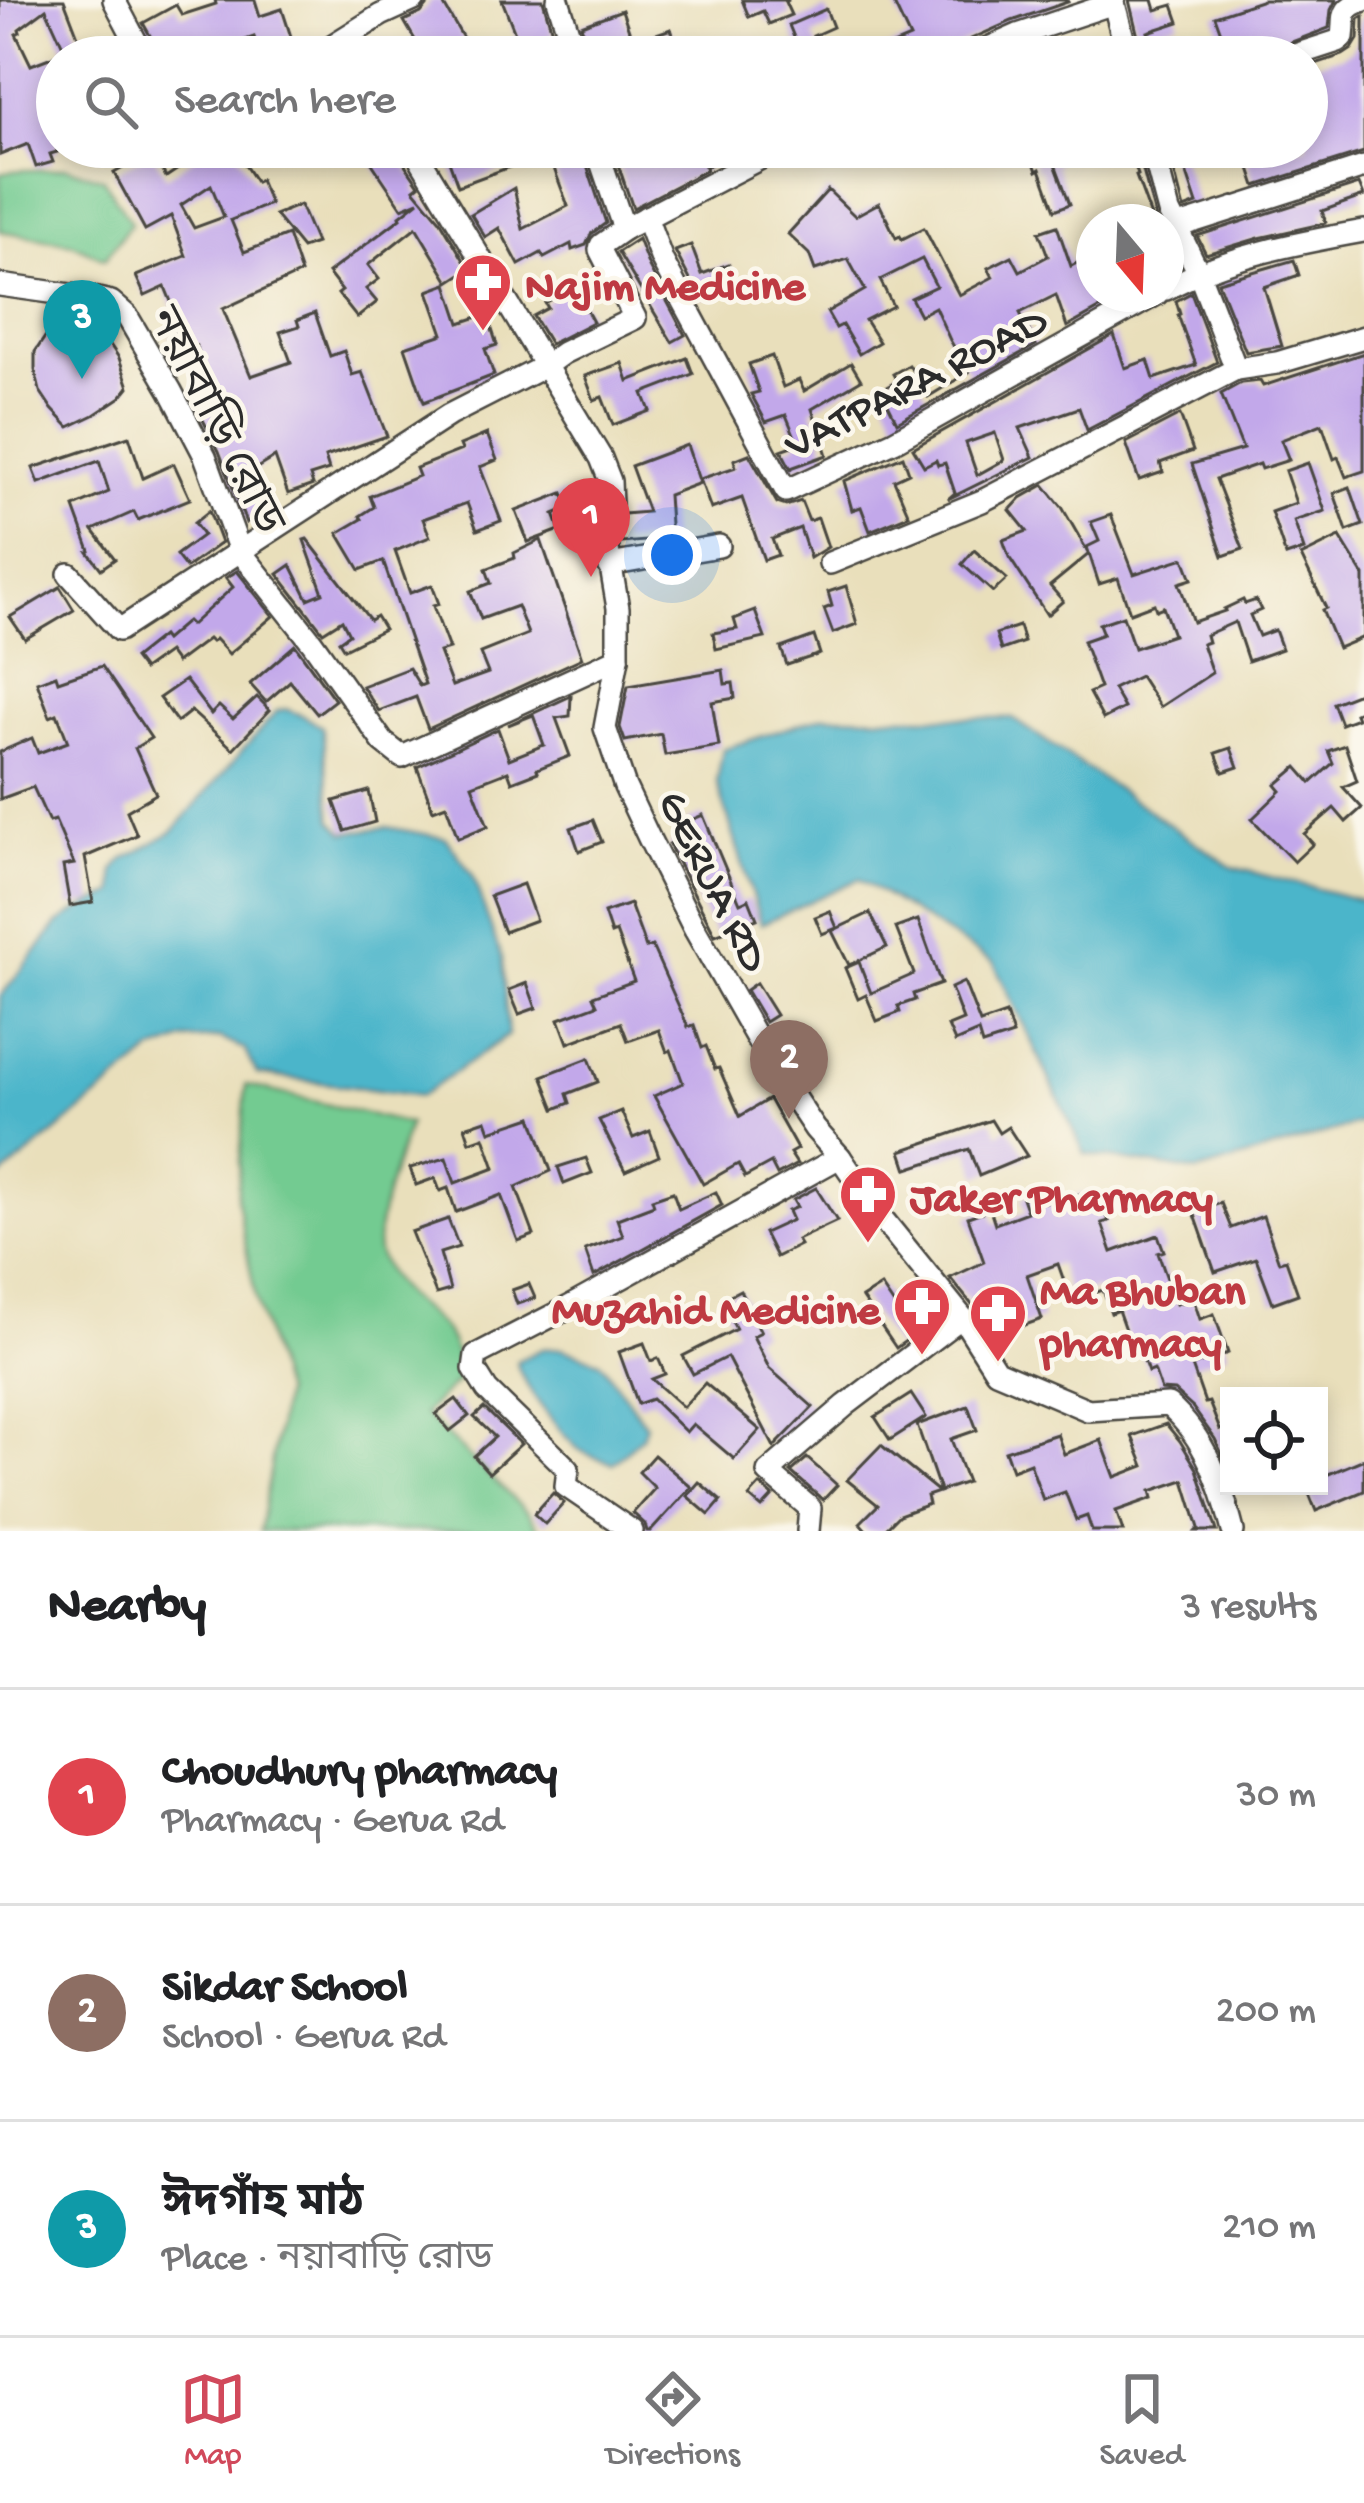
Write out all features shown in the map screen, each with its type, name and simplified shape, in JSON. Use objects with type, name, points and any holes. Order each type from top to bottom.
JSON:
[{"type":"street","points":[[114,0],[133,36]]},
{"type":"street","points":[[360,36],[380,15],[414,0]]},
{"type":"street","points":[[559,0],[570,36]]},
{"type":"street","points":[[1328,44],[1343,37],[1346,9],[1364,0]]},
{"type":"street","points":[[1016,36],[1113,2],[1123,36]]},
{"type":"street","points":[[1184,224],[1364,167]]},
{"type":"street","name":"GERUA RD","points":[[426,168],[601,458],[610,481],[605,532],[618,608],[618,658],[605,728],[625,787],[694,928],[768,1058],[815,1129],[962,1317],[996,1371],[1088,1410],[1168,1405],[1187,1422],[1220,1480],[1233,1531]]},
{"type":"street","points":[[602,168],[624,229]]},
{"type":"street","points":[[69,574],[119,630],[449,416],[635,318],[600,248],[624,229],[742,168]]},
{"type":"street","points":[[1157,168],[1167,204]]},
{"type":"street","name":"VATPARA ROAD","points":[[646,218],[662,260],[786,491],[895,441],[1125,312]]},
{"type":"street","points":[[1184,279],[1198,271],[1364,231]]},
{"type":"street","points":[[1184,243],[1236,370]]},
{"type":"street","name":"নয়াবাড়ি রোড","points":[[0,285],[111,302],[127,316],[206,457],[240,551],[383,742],[402,757],[618,658]]},
{"type":"street","points":[[830,563],[982,501],[1236,370],[1364,337]]},
{"type":"street","points":[[609,565],[719,546]]},
{"type":"street","points":[[632,1531],[566,1486],[568,1469],[487,1390],[474,1369],[476,1355],[840,1157]]},
{"type":"street","points":[[808,1531],[810,1508],[768,1472],[846,1405],[962,1317]]},
{"type":"green space","points":[[68,168],[103,178],[131,223],[105,259],[71,243],[0,231],[0,173]]},
{"type":"green space","points":[[246,1085],[409,1124],[377,1239],[378,1252],[397,1286],[443,1329],[456,1359],[457,1381],[424,1414],[529,1514],[540,1531],[260,1531],[283,1394],[256,1300],[237,1200]]},
{"type":"water","points":[[285,709],[322,727],[332,819],[345,833],[387,827],[446,838],[472,874],[502,959],[508,1035],[421,1096],[257,1074],[245,1050],[220,1038],[184,1040],[151,1053],[0,1178],[0,997],[58,924],[115,893],[114,871],[123,860],[172,832],[277,711]]},
{"type":"water","points":[[824,716],[1012,718],[1232,867],[1364,901],[1364,1122],[1198,1172],[1085,1154],[994,963],[859,879],[761,924],[717,782],[723,749]]},
{"type":"water","points":[[561,1348],[600,1361],[646,1425],[642,1436],[613,1463],[577,1448],[541,1406],[519,1370],[517,1361],[542,1349]]},
{"type":"building","points":[[0,0],[64,0],[78,36],[58,36],[46,9],[16,34],[31,65],[36,63],[36,167],[28,144],[0,155]]},
{"type":"building","points":[[215,0],[255,0],[260,16],[282,9],[291,36],[150,36],[143,23],[176,5],[182,15],[216,4]]},
{"type":"building","points":[[432,0],[441,0],[462,36],[413,36],[404,21],[421,13]]},
{"type":"building","points":[[502,0],[543,0],[553,35],[516,36]]},
{"type":"building","points":[[742,0],[789,0],[785,2],[791,15],[769,24],[763,11],[749,17]]},
{"type":"building","points":[[892,0],[1068,2],[978,36],[909,36]]},
{"type":"building","points":[[1129,0],[1153,0],[1156,10],[1173,5],[1179,22],[1148,32],[1149,36],[1138,36]]},
{"type":"building","points":[[1263,0],[1336,0],[1329,28],[1308,36],[1222,36],[1215,16]]},
{"type":"building","points":[[826,9],[833,27],[813,36],[793,36],[789,25]]},
{"type":"building","points":[[622,10],[631,36],[584,36],[581,25]]},
{"type":"building","points":[[1364,16],[1364,152],[1328,163],[1328,60],[1352,49],[1359,19]]},
{"type":"building","points":[[123,168],[161,168],[166,177],[180,168],[247,168],[256,182],[260,180],[270,204],[231,220],[244,252],[288,235],[301,273],[223,309],[251,376],[291,362],[280,332],[299,326],[297,320],[315,313],[330,356],[344,351],[352,375],[362,372],[387,436],[325,457],[329,470],[310,476],[313,485],[288,494],[275,457],[245,475],[263,511],[246,523],[197,408],[219,399],[196,346],[177,354],[170,336],[183,331],[165,287],[145,296],[136,276],[186,256],[171,216],[145,230],[114,173]],"holes":[[[211,185],[224,217],[194,228],[181,205]]]},
{"type":"building","points":[[375,168],[407,168],[419,185],[414,189],[440,220],[469,269],[449,282],[416,227],[368,265],[379,279],[366,289],[377,302],[357,318],[328,273],[419,201],[402,208]]},
{"type":"building","points":[[452,168],[507,168],[458,186]]},
{"type":"building","points":[[554,168],[588,168],[606,223],[591,234],[586,245],[572,250],[571,244],[519,265],[499,228],[485,237],[471,214],[514,188],[523,229],[568,206]]},
{"type":"building","points":[[619,168],[705,168],[706,170],[633,208]]},
{"type":"building","points":[[1036,168],[1056,168],[1070,204],[1055,210],[1040,169]]},
{"type":"building","points":[[1136,168],[1142,168],[1152,204],[1146,204]]},
{"type":"building","points":[[1173,168],[1185,168],[1197,204],[1184,209]]},
{"type":"building","points":[[1250,168],[1313,168],[1256,186]]},
{"type":"building","points":[[1359,184],[1364,196],[1322,211],[1326,223],[1206,254],[1197,236]]},
{"type":"building","points":[[828,190],[855,216],[879,203],[896,238],[924,228],[959,295],[993,277],[988,268],[1012,256],[1020,271],[1048,256],[1039,232],[1057,226],[1071,266],[1076,263],[1076,312],[1094,312],[1067,327],[1056,295],[1020,313],[1036,345],[897,422],[881,390],[897,381],[893,374],[909,365],[928,397],[969,372],[935,307],[920,315],[911,298],[936,286],[922,259],[880,280],[893,306],[865,320],[879,342],[859,354],[842,325],[836,328],[827,312],[865,290],[848,259],[815,270],[809,254],[788,234]]},
{"type":"building","points":[[300,205],[316,243],[302,248],[275,215]]},
{"type":"building","points":[[638,239],[685,335],[672,342],[618,252]]},
{"type":"building","points":[[691,245],[702,274],[729,264],[737,286],[700,299],[675,251]]},
{"type":"building","points":[[1294,260],[1299,275],[1264,287],[1282,346],[1246,352],[1218,282]]},
{"type":"building","points":[[447,284],[460,323],[487,314],[497,345],[485,349],[494,375],[424,402],[405,347],[443,334],[428,291]]},
{"type":"building","points":[[574,287],[593,322],[550,344],[533,316],[548,308],[545,303]]},
{"type":"building","points":[[1191,293],[1217,362],[1087,430],[1079,408],[1020,428],[1033,457],[948,499],[955,493],[945,463],[938,465],[936,460],[924,466],[913,448],[1114,335],[1125,368],[1148,360],[1154,379],[1196,365],[1180,314],[1184,297]],"holes":[[[995,433],[1004,460],[977,475],[966,443]]]},
{"type":"building","points":[[53,325],[92,325],[102,333],[119,358],[129,387],[94,415],[69,427],[40,391],[35,370],[35,352]]},
{"type":"building","points":[[1364,353],[1364,471],[1346,477],[1322,424],[1281,440],[1289,460],[1261,469],[1259,464],[1216,479],[1243,549],[1223,556],[1192,464],[1243,449],[1221,394],[1241,383],[1260,381],[1263,386]]},
{"type":"building","points":[[772,356],[783,387],[799,380],[804,391],[851,363],[861,380],[812,409],[827,455],[792,471],[781,450],[798,444],[786,415],[766,422],[751,394],[759,392],[749,364]]},
{"type":"building","points":[[687,358],[693,374],[643,393],[650,411],[613,425],[602,397],[594,400],[585,376],[622,363],[628,381]]},
{"type":"building","points":[[1180,415],[1193,451],[1160,463],[1163,472],[1139,480],[1126,443]]},
{"type":"building","points":[[487,434],[497,460],[480,467],[501,521],[477,530],[467,503],[423,519],[430,537],[395,551],[410,593],[432,585],[439,604],[433,606],[449,649],[439,652],[452,686],[488,673],[480,653],[528,634],[517,606],[481,619],[470,591],[491,583],[486,569],[515,558],[514,553],[541,540],[582,658],[428,729],[416,697],[379,711],[362,686],[409,668],[420,686],[425,684],[383,561],[360,570],[338,533],[374,507],[370,496],[419,476],[416,468],[462,450],[460,445]]},
{"type":"building","points":[[129,436],[143,478],[174,464],[190,499],[138,520],[134,512],[93,530],[115,559],[101,569],[88,552],[74,507],[109,492],[99,461],[39,483],[33,468]]},
{"type":"building","points":[[687,445],[700,483],[668,495],[671,539],[622,543],[624,514],[648,512],[631,466]]},
{"type":"building","points":[[749,454],[777,503],[786,506],[801,501],[809,521],[818,518],[828,547],[810,558],[800,528],[772,539],[778,555],[764,560],[742,498],[711,509],[700,479],[736,467],[734,460]]},
{"type":"building","points":[[903,456],[909,473],[894,480],[909,515],[870,531],[861,507],[852,510],[844,481]]},
{"type":"building","points":[[1308,463],[1325,511],[1294,521],[1304,550],[1286,556],[1271,512],[1296,503],[1285,471]]},
{"type":"building","points":[[1044,485],[1089,554],[1050,586],[1063,601],[1047,615],[1003,540],[1027,531],[1010,510]]},
{"type":"building","points":[[1350,487],[1363,525],[1347,531],[1334,493]]},
{"type":"building","points":[[563,493],[569,508],[554,514],[560,530],[528,542],[516,511]]},
{"type":"building","points":[[209,511],[221,543],[186,568],[176,555],[203,535],[194,523]]},
{"type":"building","points":[[1111,515],[1134,574],[1184,558],[1192,579],[1179,583],[1193,622],[1243,600],[1245,604],[1256,600],[1261,610],[1250,615],[1259,636],[1275,630],[1282,649],[1248,661],[1235,622],[1206,635],[1208,642],[1202,644],[1212,673],[1160,707],[1140,676],[1113,689],[1124,708],[1103,719],[1089,693],[1100,688],[1083,641],[1103,634],[1099,624],[1123,616],[1134,648],[1173,635],[1163,607],[1156,610],[1154,604],[1130,613],[1118,578],[1099,584],[1087,547],[1099,541],[1091,522]]},
{"type":"building","points":[[1340,537],[1364,576],[1364,637],[1338,648],[1322,610],[1326,608],[1301,556]]},
{"type":"building","points":[[307,539],[370,620],[376,616],[384,629],[344,649],[339,641],[349,634],[342,620],[323,632],[278,574],[291,565],[308,599],[323,593]]},
{"type":"building","points":[[974,550],[1007,579],[993,592],[962,564]]},
{"type":"building","points":[[237,571],[273,616],[229,654],[215,639],[208,639],[176,663],[168,652],[143,670],[134,658],[187,621],[191,625],[233,587],[226,578]]},
{"type":"building","points":[[846,586],[857,624],[833,633],[824,609],[832,606],[828,592]]},
{"type":"building","points":[[60,587],[74,610],[25,639],[10,617]]},
{"type":"building","points":[[755,611],[765,638],[716,649],[713,633],[737,629],[734,619]]},
{"type":"building","points":[[1019,626],[1024,642],[1001,650],[996,634]]},
{"type":"building","points":[[814,636],[820,654],[787,665],[781,648]]},
{"type":"building","points":[[295,645],[335,700],[317,714],[290,681],[266,702],[250,684]]},
{"type":"building","points":[[102,666],[151,738],[135,748],[156,794],[127,811],[137,835],[85,857],[93,902],[70,906],[63,866],[74,864],[55,820],[49,822],[33,787],[0,799],[0,752],[32,738],[38,753],[68,742],[57,714],[50,717],[37,682],[56,675],[58,681]]},
{"type":"building","points":[[723,670],[725,684],[733,683],[735,698],[712,702],[719,746],[665,755],[661,734],[625,741],[620,727],[628,686]]},
{"type":"building","points":[[185,680],[211,714],[219,706],[233,719],[257,697],[270,710],[233,749],[191,711],[177,722],[159,698]]},
{"type":"building","points":[[1364,691],[1364,709],[1355,713],[1357,718],[1341,724],[1333,703]]},
{"type":"building","points":[[571,696],[570,716],[556,718],[570,756],[512,782],[508,771],[472,785],[488,826],[458,838],[446,805],[433,810],[417,767],[498,729],[509,759],[544,745],[533,715],[508,725]]},
{"type":"building","points":[[1345,745],[1357,781],[1343,787],[1362,808],[1346,822],[1334,808],[1304,834],[1313,844],[1294,862],[1252,819],[1281,791],[1276,785],[1297,767],[1311,783],[1333,763],[1328,751]]},
{"type":"building","points":[[1231,748],[1238,767],[1223,772],[1216,753]]},
{"type":"building","points":[[369,791],[375,822],[345,831],[334,801]]},
{"type":"building","points":[[703,815],[740,903],[749,899],[757,919],[715,935],[669,844],[692,835],[686,822]]},
{"type":"building","points":[[593,820],[602,842],[579,851],[571,828]]},
{"type":"building","points":[[523,884],[536,920],[504,932],[490,896]]},
{"type":"building","points":[[630,904],[646,948],[652,946],[688,1027],[694,1025],[740,1116],[769,1099],[797,1149],[790,1153],[797,1164],[777,1175],[771,1163],[745,1177],[738,1164],[703,1184],[654,1096],[683,1083],[659,1030],[628,1041],[621,1023],[568,1043],[559,1019],[597,1005],[593,996],[634,981],[604,913]]},
{"type":"building","points":[[830,911],[837,928],[822,934],[815,917]]},
{"type":"building","points":[[870,913],[887,947],[849,965],[832,931]]},
{"type":"building","points":[[918,920],[941,984],[913,994],[915,1000],[898,1006],[900,1012],[877,1021],[866,995],[858,999],[845,968],[859,962],[871,993],[914,974],[896,928]]},
{"type":"building","points":[[964,982],[980,1023],[1006,1014],[1013,1035],[982,1045],[978,1032],[955,1042],[948,1026],[963,1020],[951,988]]},
{"type":"building","points":[[527,983],[536,1008],[519,1014],[509,990]]},
{"type":"building","points":[[756,983],[776,1015],[765,1022],[746,990]]},
{"type":"building","points":[[589,1058],[598,1082],[567,1094],[570,1103],[555,1109],[542,1076]]},
{"type":"building","points":[[621,1111],[633,1138],[650,1131],[659,1156],[625,1171],[599,1120]]},
{"type":"building","points":[[532,1117],[551,1171],[516,1187],[534,1235],[518,1241],[501,1195],[456,1212],[448,1188],[440,1191],[435,1178],[416,1185],[410,1168],[446,1158],[455,1183],[495,1168],[484,1137],[470,1142],[465,1127],[486,1120],[490,1131]]},
{"type":"building","points":[[991,1120],[999,1133],[1008,1127],[1027,1156],[979,1176],[969,1149],[907,1169],[901,1151]]},
{"type":"building","points":[[586,1158],[592,1173],[564,1184],[558,1167]]},
{"type":"building","points":[[816,1188],[837,1221],[797,1240],[800,1245],[776,1257],[764,1233],[792,1220],[788,1211],[797,1207],[793,1200]]},
{"type":"building","points":[[1041,1191],[1045,1202],[1099,1194],[1109,1221],[1102,1223],[1112,1252],[1158,1235],[1164,1251],[1158,1253],[1176,1304],[1193,1298],[1200,1319],[1214,1314],[1228,1353],[1192,1366],[1220,1430],[1220,1450],[1193,1408],[1174,1391],[1161,1390],[1141,1353],[1134,1355],[1118,1310],[1111,1313],[1103,1290],[1070,1298],[1058,1264],[1027,1275],[1042,1319],[994,1340],[981,1303],[973,1306],[950,1278],[984,1262],[968,1217],[990,1209],[995,1224],[1027,1212],[1022,1198]]},
{"type":"building","points":[[673,1192],[679,1209],[716,1192],[722,1205],[594,1276],[585,1250],[623,1236],[617,1219]]},
{"type":"building","points":[[1221,1203],[1231,1228],[1263,1216],[1279,1262],[1286,1260],[1298,1294],[1273,1303],[1256,1258],[1215,1272],[1194,1212]]},
{"type":"building","points":[[448,1219],[459,1247],[440,1253],[450,1290],[436,1294],[411,1232]]},
{"type":"building","points":[[529,1284],[535,1298],[517,1304],[512,1290]]},
{"type":"building","points":[[881,1286],[914,1335],[896,1348],[862,1298]]},
{"type":"building","points":[[740,1290],[761,1332],[753,1336],[769,1368],[813,1407],[774,1447],[727,1357],[693,1374],[683,1356],[736,1329],[721,1300]]},
{"type":"building","points":[[644,1343],[651,1361],[658,1358],[665,1374],[652,1379],[683,1407],[705,1383],[760,1430],[734,1459],[693,1424],[686,1432],[652,1399],[638,1404],[619,1352]]},
{"type":"building","points":[[911,1394],[926,1417],[890,1440],[875,1417]]},
{"type":"building","points":[[456,1399],[469,1416],[450,1431],[436,1414]]},
{"type":"building","points":[[968,1406],[977,1430],[951,1439],[967,1482],[940,1491],[917,1425]]},
{"type":"building","points":[[484,1408],[521,1444],[489,1473],[474,1456],[495,1437],[474,1417]]},
{"type":"building","points":[[1166,1424],[1197,1469],[1217,1531],[1196,1531],[1199,1528],[1184,1480],[1151,1491],[1153,1498],[1116,1511],[1123,1531],[1092,1531],[1087,1516],[1076,1520],[1065,1492],[1043,1500],[1030,1463],[1012,1470],[1005,1451],[1057,1434],[1064,1454],[1101,1440],[1115,1477],[1144,1466],[1132,1436]]},
{"type":"building","points":[[881,1445],[939,1492],[927,1496],[929,1504],[899,1515],[883,1531],[867,1531],[860,1523],[878,1505],[847,1480]]},
{"type":"building","points":[[654,1455],[691,1487],[647,1531],[633,1513],[655,1488],[639,1472]]},
{"type":"building","points":[[807,1458],[837,1485],[823,1500],[791,1472]]},
{"type":"building","points":[[1364,1459],[1364,1491],[1316,1511],[1310,1495],[1328,1495],[1328,1474]]},
{"type":"building","points":[[699,1482],[721,1501],[709,1515],[687,1496]]},
{"type":"building","points":[[760,1485],[773,1496],[762,1508],[749,1497]]},
{"type":"building","points":[[553,1493],[564,1503],[545,1524],[534,1514]]},
{"type":"place","name":"Najim Medicine","points":[[483,333]]},
{"type":"place","name":"ঈদগাঁহ মাঠ","points":[[82,379]]},
{"type":"place","name":"Choudhury pharmacy","points":[[591,577]]},
{"type":"place","name":"Sikdar School","points":[[789,1119]]},
{"type":"place","name":"Jaker Pharmacy","points":[[868,1245]]},
{"type":"place","name":"Muzahid Medicine","points":[[922,1357]]},
{"type":"place","name":"Ma Bhuban pharmacy","points":[[998,1364]]}]
